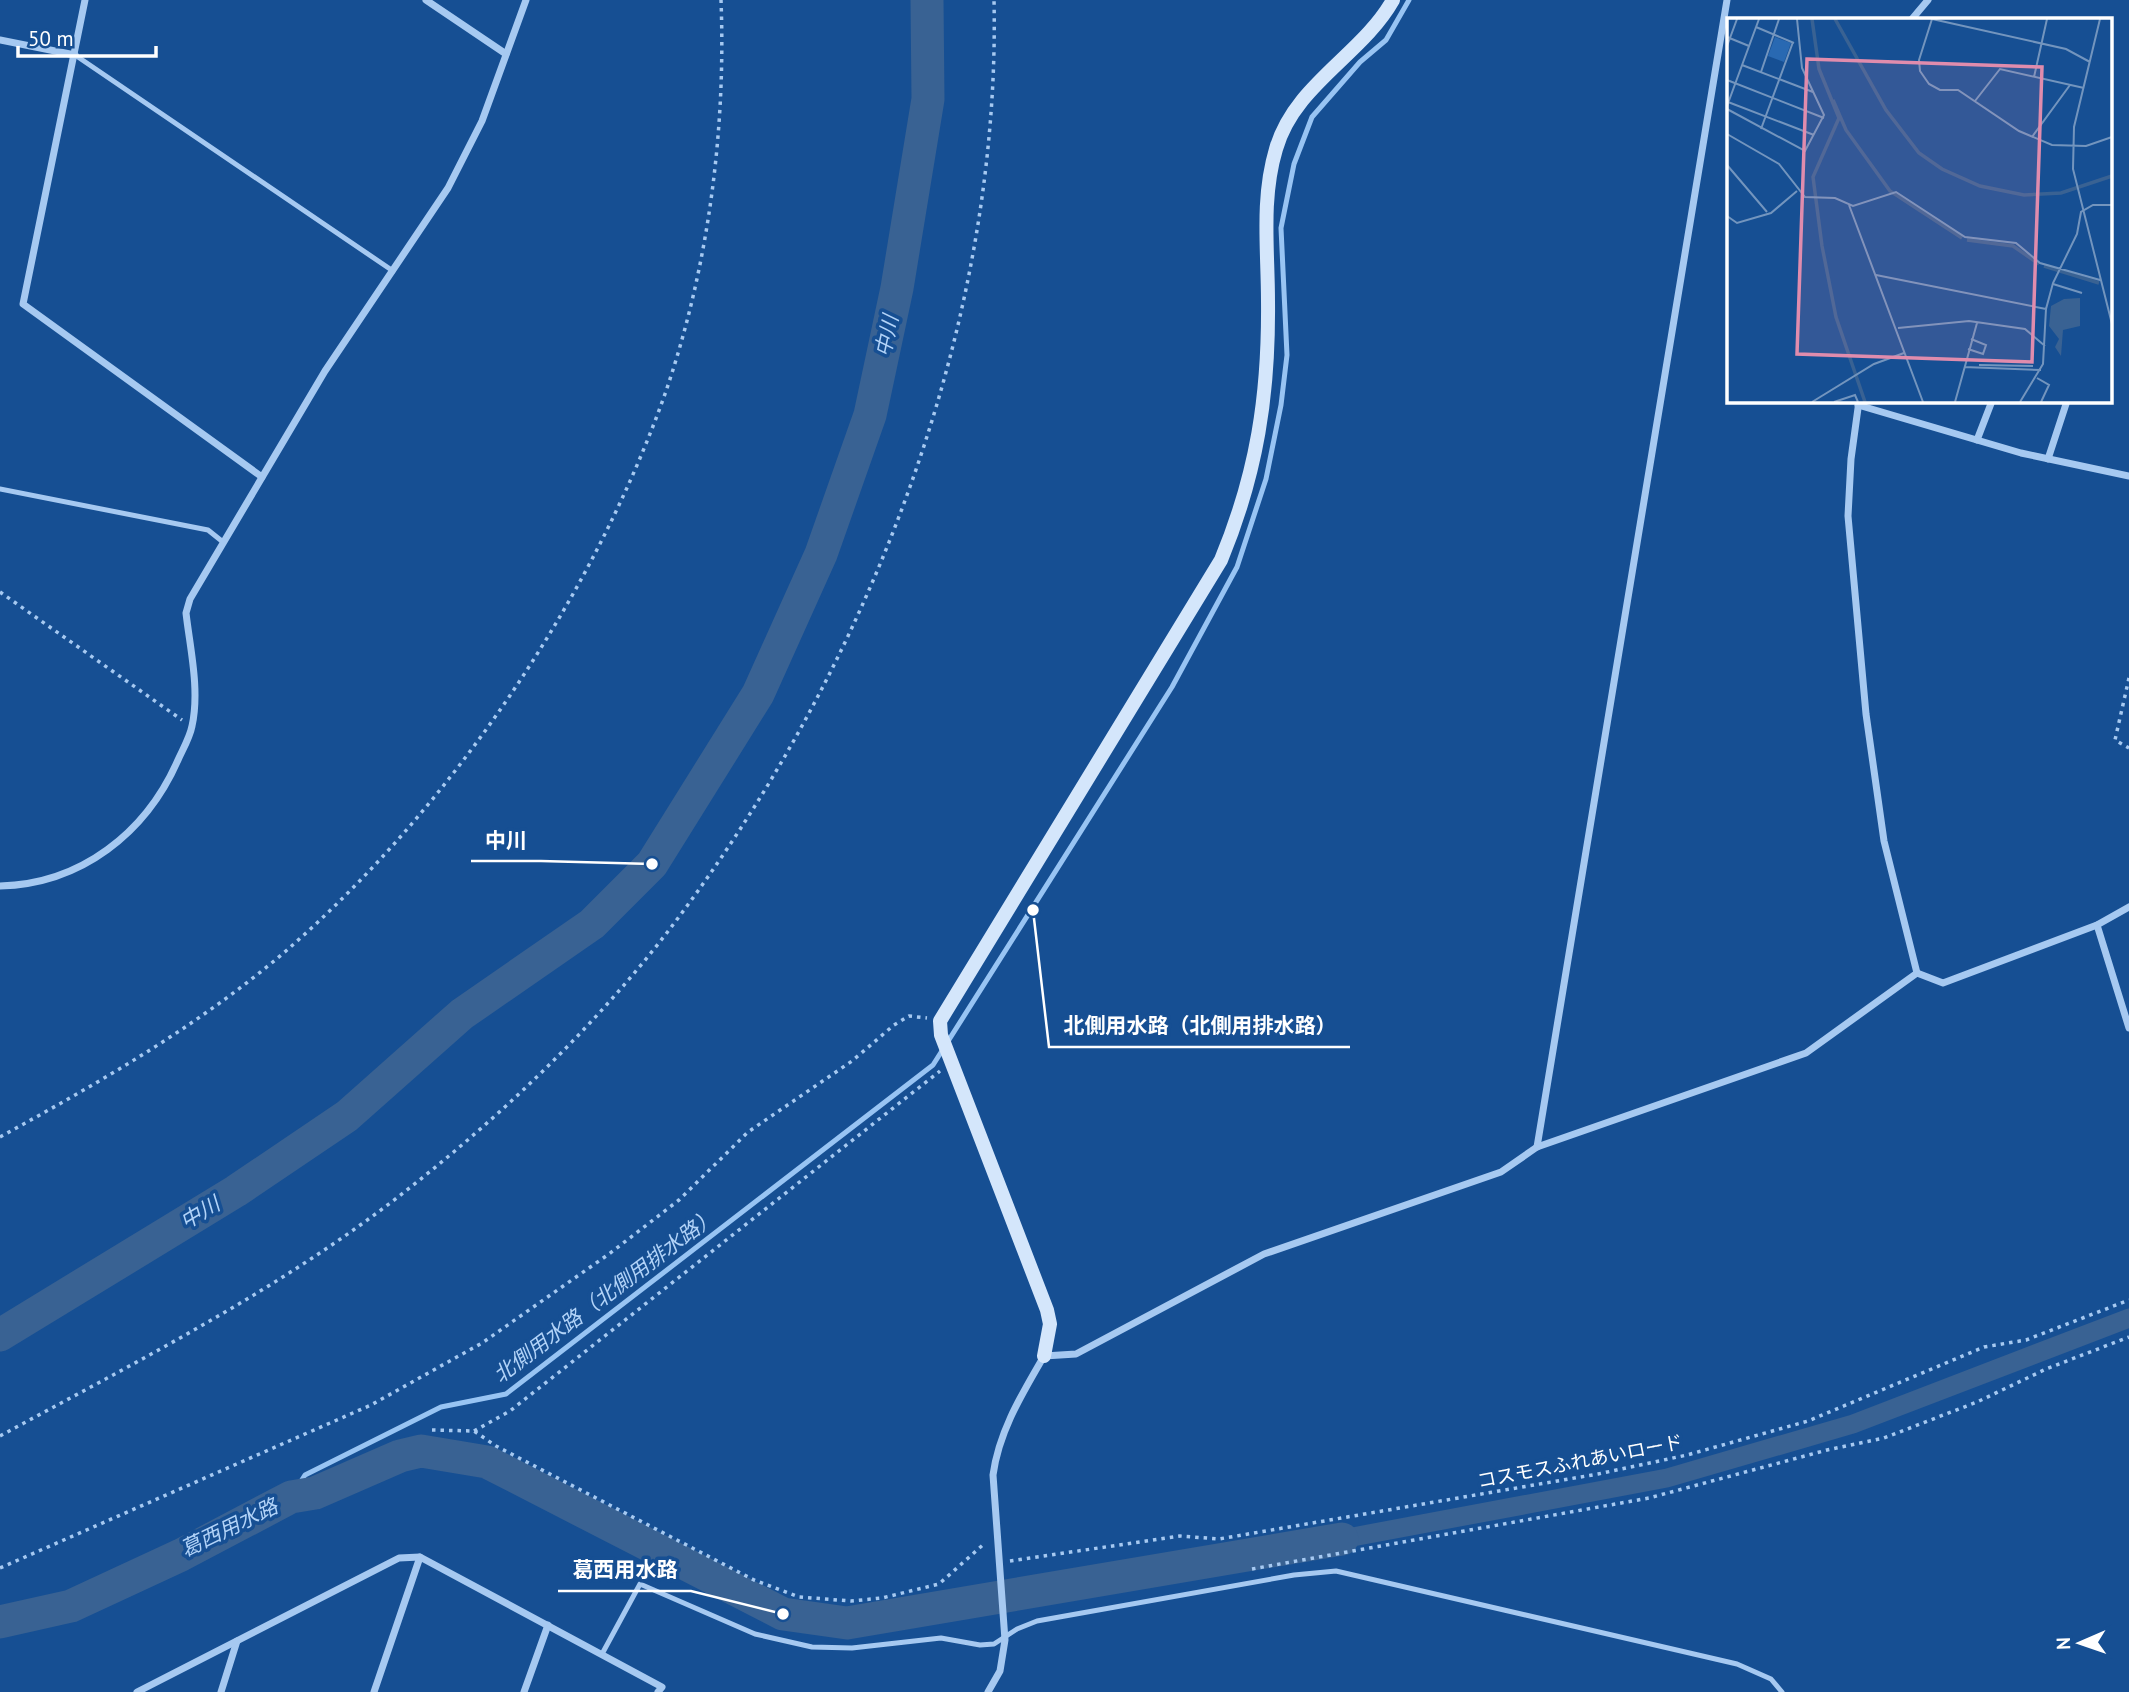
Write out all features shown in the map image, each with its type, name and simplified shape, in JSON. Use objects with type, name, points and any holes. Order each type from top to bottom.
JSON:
[{"type":"street","points":[[85,0],[23,304],[262,477]]},
{"type":"street","points":[[426,0],[506,54]]},
{"type":"street","points":[[0,886],[63,876],[120,842],[152,808],[173,771],[192,727],[194,705],[187,613],[190,599],[325,371],[393,271],[468,152],[526,0]]},
{"type":"street","points":[[988,1692],[1000,1671],[1005,1640],[993,1475],[996,1455],[1007,1424],[1044,1356],[1050,1324],[941,1028],[1221,560],[1243,508],[1265,399],[1267,187],[1276,146],[1299,106],[1322,76],[1357,43],[1393,0]]},
{"type":"street","points":[[1537,1147],[1727,0]]},
{"type":"street","points":[[1913,18],[1928,0]]},
{"type":"street","points":[[0,40],[75,55]]},
{"type":"street","points":[[1977,440],[1992,402]]},
{"type":"street","points":[[2048,459],[2067,402]]},
{"type":"street","points":[[1917,973],[1884,841],[1866,714],[1848,516],[1858,403],[1977,440],[2048,459],[2129,476]]},
{"type":"street","points":[[1917,973],[1943,983],[2097,925],[2129,907]]},
{"type":"street","points":[[2097,925],[2129,1028]]},
{"type":"street","points":[[1044,1356],[1076,1354],[1264,1254],[1501,1172],[1537,1147],[1805,1053],[1917,973]]},
{"type":"street","points":[[374,1692],[420,1557]]},
{"type":"street","points":[[138,1692],[399,1558],[420,1557],[662,1687],[658,1692]]},
{"type":"street","points":[[524,1692],[548,1625]]},
{"type":"street","points":[[221,1692],[237,1641]]},
{"type":"lane","points":[[75,55],[393,271]]},
{"type":"lane","points":[[0,489],[208,530],[223,542]]},
{"type":"lane","points":[[602,1654],[640,1584],[755,1634],[812,1647],[852,1648],[941,1638],[980,1645],[1005,1640],[1017,1629],[1037,1621],[1294,1575],[1336,1571],[1737,1664],[1771,1679],[1782,1692]]},
{"type":"path","points":[[0,1137],[86,1090],[185,1028],[287,950],[382,857],[456,772],[526,671],[624,495],[665,393],[697,279],[718,148],[723,48],[721,0]]},
{"type":"path","points":[[0,1436],[255,1295],[319,1255],[398,1197],[481,1128],[592,1018],[667,932],[738,832],[796,736],[842,645],[903,507],[938,408],[982,199],[993,82],[994,0]]},
{"type":"path","points":[[0,592],[192,727]]},
{"type":"path","points":[[2129,678],[2115,740],[2129,748]]},
{"type":"path","points":[[0,1568],[371,1405],[482,1343],[609,1254],[679,1199],[748,1132],[852,1061],[894,1025],[909,1016],[941,1028]]},
{"type":"path","points":[[474,1432],[510,1411],[951,1059]]},
{"type":"path","name":"コスモスふれあいロード","points":[[1014,1562],[1180,1536],[1219,1539],[1598,1474],[1687,1455],[1808,1421],[1984,1348],[2026,1340],[2129,1300]]},
{"type":"path","points":[[1245,1570],[1648,1498],[1827,1450],[1884,1438],[1977,1402],[2046,1368],[2129,1337]]},
{"type":"path","points":[[432,1430],[474,1432],[723,1564],[799,1597],[851,1601],[914,1592],[945,1580],[976,1549],[998,1540]]},
{"type":"waterway","name":"中川","points":[[0,1335],[236,1191],[347,1116],[462,1014],[592,924],[652,864],[758,694],[821,554],[870,415],[897,288],[928,99],[927,0]]},
{"type":"waterway","name":"北側用水路（北側用排水路）","points":[[291,1497],[305,1475],[441,1407],[506,1394],[933,1065],[1172,687],[1237,567],[1266,479],[1281,405],[1287,355],[1281,228],[1294,164],[1312,117],[1360,62],[1386,40],[1409,0]]},
{"type":"waterway","points":[[1342,1539],[1667,1478],[1853,1424],[2129,1318]]},
{"type":"waterway","name":"葛西用水路","points":[[0,1622],[71,1606],[181,1555],[291,1497],[315,1493],[400,1456],[421,1451],[487,1462],[783,1614],[847,1623],[1342,1539]]},
{"type":"place","name":"中川","points":[[652,864]]},
{"type":"place","name":"北側用水路（北側用排水路）","points":[[1033,910]]},
{"type":"place","name":"葛西用水路","points":[[783,1614]]}]
